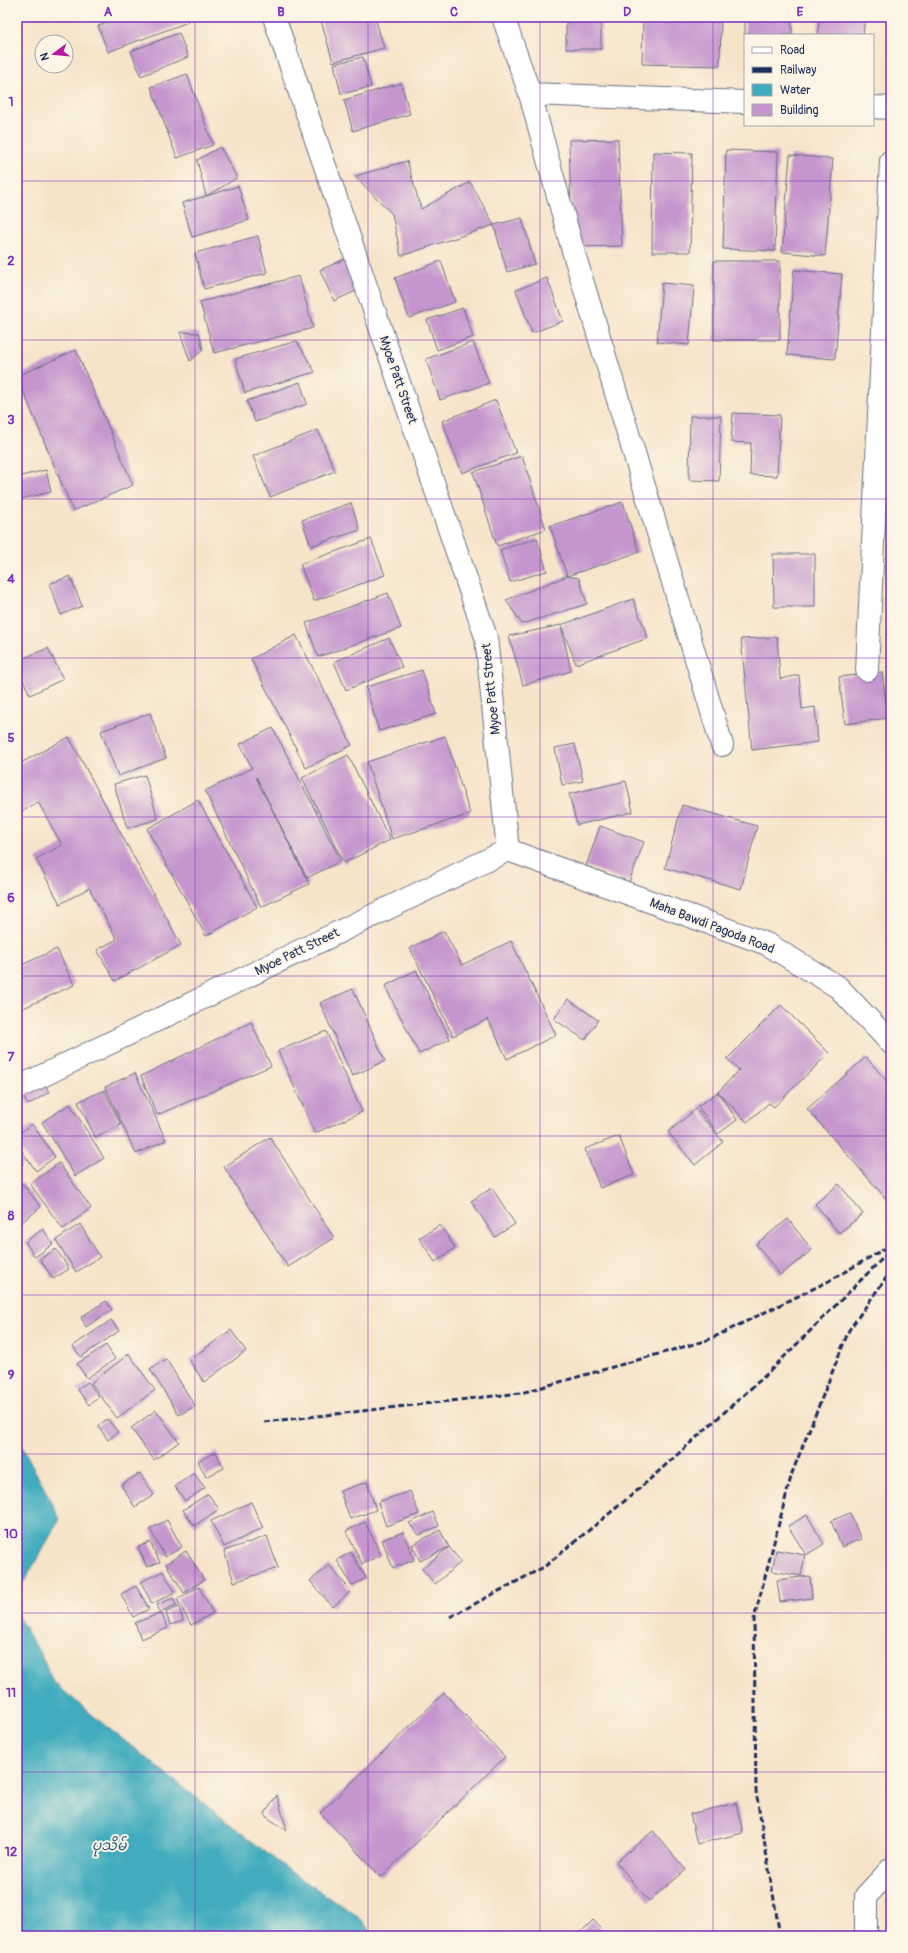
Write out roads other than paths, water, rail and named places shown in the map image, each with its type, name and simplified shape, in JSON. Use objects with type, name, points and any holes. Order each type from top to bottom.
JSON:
[{"type":"street","name":"Myoe Patt Street","points":[[17,1088],[508,850],[486,637],[274,17]]},
{"type":"street","points":[[504,17],[530,94],[572,247],[722,745]]},
{"type":"street","points":[[530,94],[744,102]]},
{"type":"street","points":[[874,107],[891,108]]},
{"type":"street","points":[[867,670],[891,161]]},
{"type":"street","name":"Maha Bawdi Pagoda Road","points":[[508,850],[767,944],[838,987],[891,1042]]},
{"type":"street","points":[[866,1936],[866,1896],[891,1869]]},
{"type":"water","points":[[17,1436],[60,1519],[17,1594]]},
{"type":"water","name":"ပုသိမ်","points":[[17,1615],[40,1653],[53,1682],[107,1727],[291,1872],[355,1914],[375,1936],[17,1936]]},
{"type":"railway","points":[[264,1422],[521,1393],[708,1340],[829,1281],[891,1245]]},
{"type":"railway","points":[[450,1617],[544,1567],[638,1490],[768,1373],[891,1250]]},
{"type":"railway","points":[[780,1936],[756,1791],[754,1619],[792,1473],[849,1330],[891,1271]]}]
